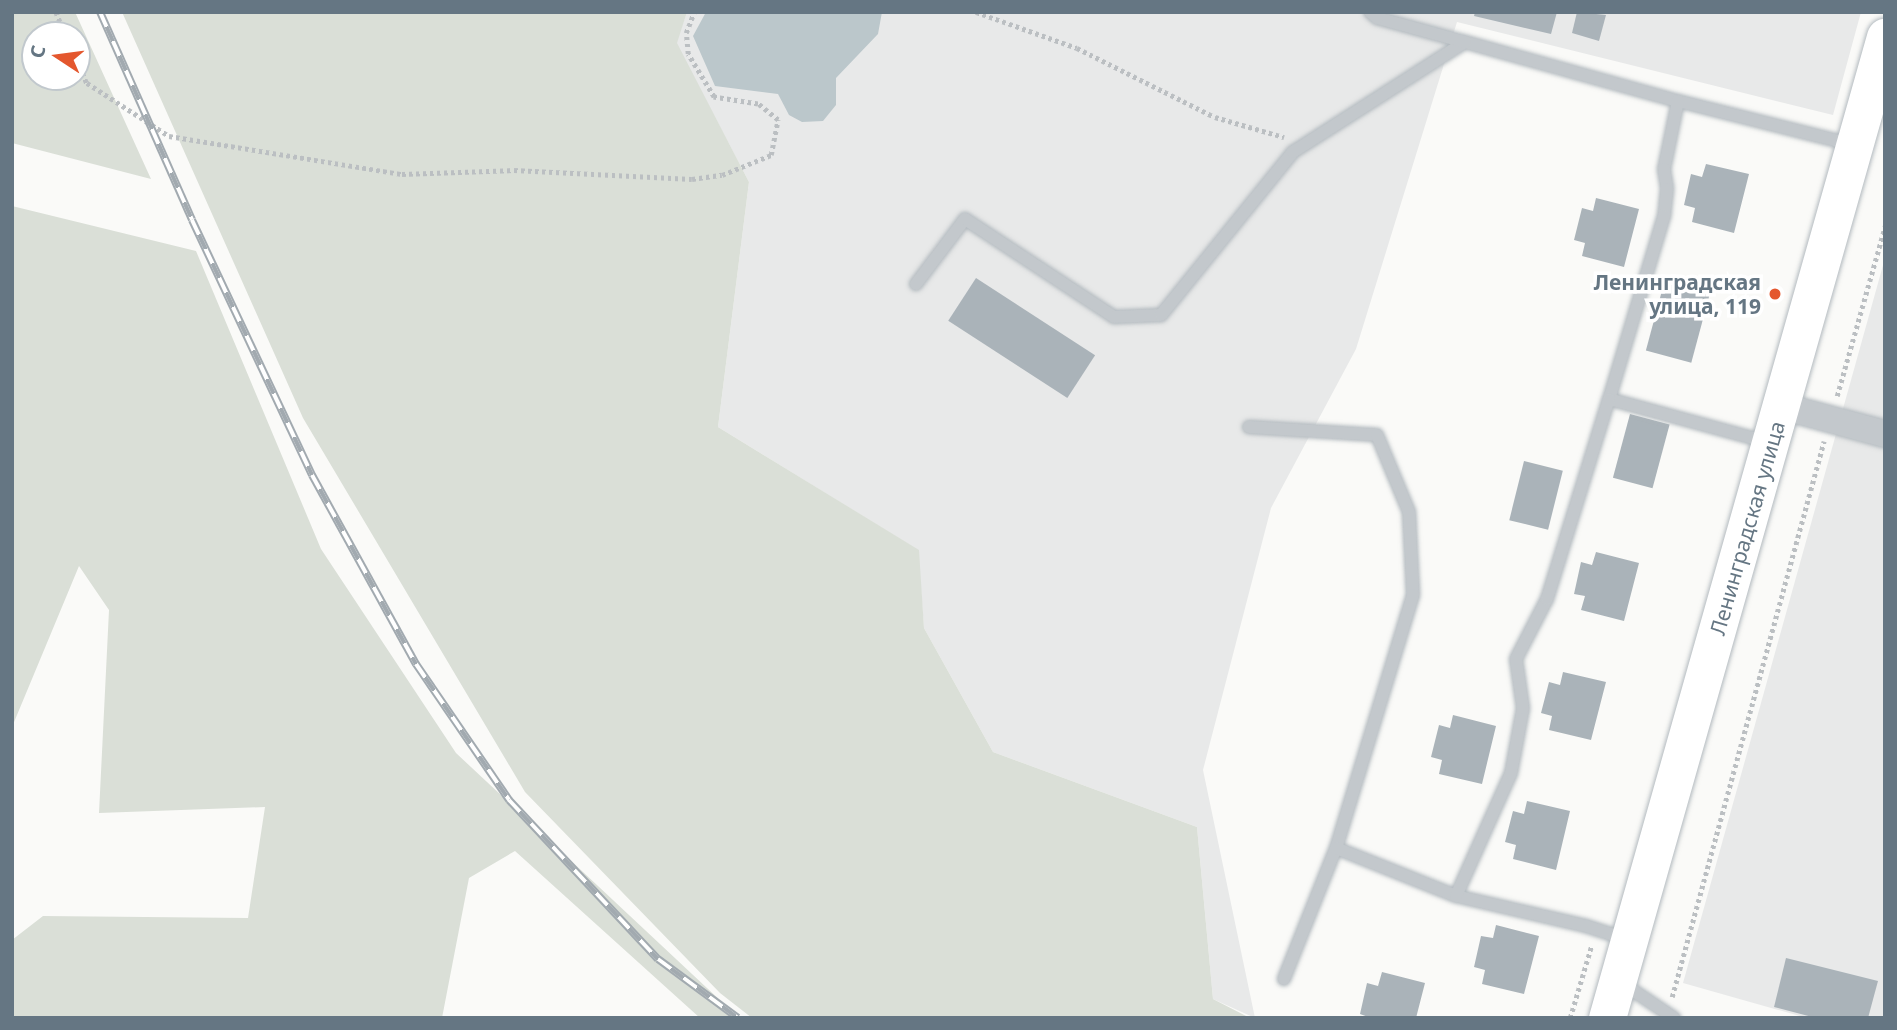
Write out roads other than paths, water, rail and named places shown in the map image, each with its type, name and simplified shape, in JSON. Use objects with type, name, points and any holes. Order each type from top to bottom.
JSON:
[{"type":"main road","name":"Ленинградская улица","points":[[1607,1018],[1885,37]]},
{"type":"street","points":[[1781,406],[1885,435]]},
{"type":"lane","points":[[1370,12],[1377,18],[1678,102],[1854,145]]},
{"type":"lane","points":[[916,284],[965,219],[1114,317],[1161,316],[1293,152],[1465,42]]},
{"type":"lane","points":[[1456,896],[1511,773],[1523,708],[1517,659],[1547,599],[1664,216],[1667,189],[1664,169],[1678,102]]},
{"type":"lane","points":[[1609,399],[1771,443]]},
{"type":"lane","points":[[1249,427],[1377,435],[1409,512],[1413,594],[1336,848],[1283,979]]},
{"type":"lane","points":[[1336,848],[1456,896],[1596,929],[1630,940]]},
{"type":"lane","points":[[1618,980],[1671,1016]]},
{"type":"railway","points":[[100,12],[192,220],[312,475],[416,664],[509,800],[658,959],[738,1018]]},
{"type":"place","name":"Ленинградская улица, 119","points":[[1775,294]]}]
